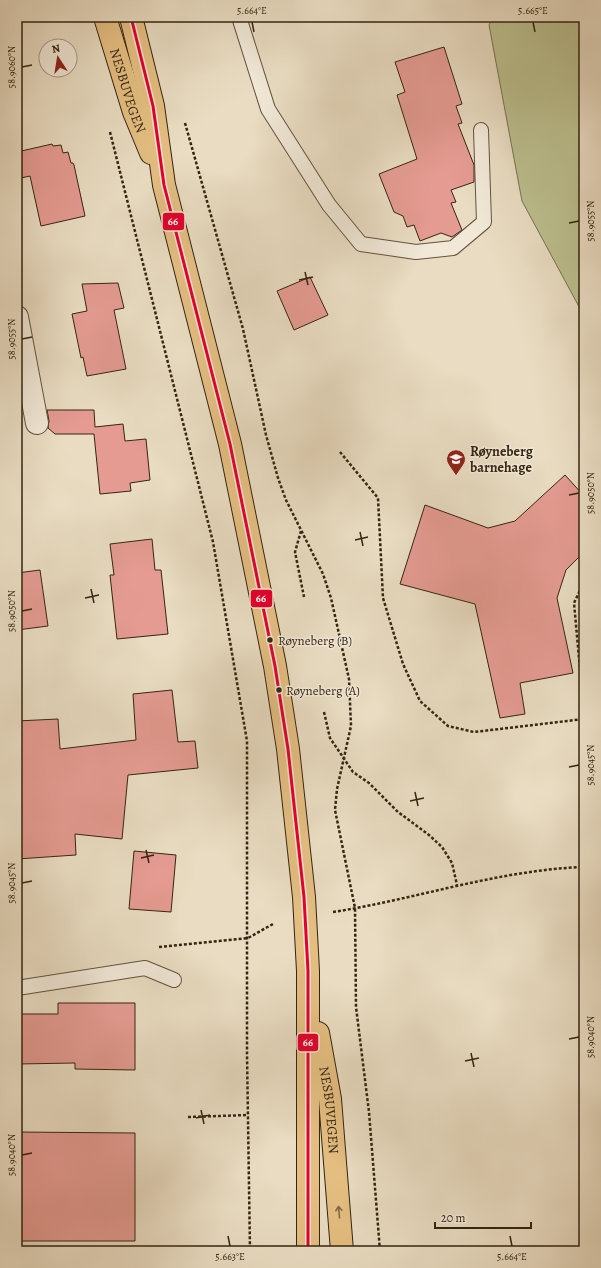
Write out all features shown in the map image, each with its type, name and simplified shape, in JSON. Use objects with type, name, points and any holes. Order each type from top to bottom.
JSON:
[{"type":"main road","name":"NESBUVEGEN","points":[[105,17],[134,112],[164,185]]},
{"type":"main road","name":"NESBUVEGEN","points":[[131,17],[153,106],[164,185],[230,444],[275,666],[289,757],[304,897],[308,971],[308,1251]]},
{"type":"main road","name":"NESBUVEGEN","points":[[308,971],[330,1099],[342,1251]]},
{"type":"street","points":[[17,317],[37,424]]},
{"type":"lane","points":[[239,17],[268,109],[329,205],[361,244],[416,252],[453,248],[484,222],[481,130]]},
{"type":"lane","points":[[17,988],[145,968],[174,980]]},
{"type":"path","points":[[183,116],[243,329],[278,478],[286,500],[323,574],[331,598],[349,679],[351,726],[345,759],[337,789],[335,810],[355,908],[356,1007],[369,1112],[380,1251]]},
{"type":"path","points":[[109,127],[212,542],[247,741],[248,1116],[250,1251]]},
{"type":"path","points":[[340,452],[378,498],[384,598],[403,664],[420,701],[448,726],[474,732],[584,719]]},
{"type":"path","points":[[301,531],[295,552],[304,597]]},
{"type":"path","points":[[584,582],[574,603],[584,713]]},
{"type":"path","points":[[324,712],[330,738],[353,772],[369,783],[398,812],[429,835],[442,847],[452,863],[457,885]]},
{"type":"path","points":[[328,912],[355,908],[457,885],[550,868],[584,867]]},
{"type":"path","points":[[248,938],[273,924]]},
{"type":"path","points":[[188,1117],[248,1116]]},
{"type":"green space","points":[[493,17],[584,17],[584,316],[522,201],[489,25]]},
{"type":"building","points":[[444,47],[462,104],[456,106],[462,123],[458,124],[474,165],[474,182],[451,190],[456,202],[451,203],[462,230],[452,237],[441,233],[420,241],[414,225],[407,227],[403,216],[394,212],[379,174],[417,159],[397,95],[405,92],[395,62]]},
{"type":"building","points":[[52,144],[53,146],[61,145],[63,153],[68,152],[71,163],[74,165],[85,216],[41,226],[30,176],[21,178],[17,152]]},
{"type":"building","points":[[310,277],[328,315],[294,330],[277,291]]},
{"type":"building","points":[[118,283],[124,308],[114,310],[126,369],[87,376],[83,357],[81,358],[72,314],[87,311],[82,284]]},
{"type":"building","points":[[47,410],[94,410],[95,427],[123,424],[125,441],[146,439],[150,480],[130,483],[131,491],[100,494],[94,434],[55,434],[48,428],[49,421]]},
{"type":"building","points":[[565,475],[584,496],[584,552],[566,570],[557,598],[573,673],[520,683],[525,714],[500,718],[475,604],[400,584],[425,505],[488,528],[515,521]]},
{"type":"building","points":[[152,539],[155,570],[161,570],[168,634],[117,639],[110,575],[114,575],[110,544]]},
{"type":"building","points":[[40,570],[48,626],[17,630],[17,573]]},
{"type":"building","points":[[172,690],[178,742],[195,741],[198,768],[128,775],[122,839],[75,834],[76,855],[17,859],[17,721],[58,719],[60,749],[136,740],[133,694]]},
{"type":"building","points":[[134,851],[176,855],[171,912],[129,909]]},
{"type":"building","points":[[58,1003],[135,1003],[135,1070],[75,1069],[75,1063],[17,1064],[17,1014],[58,1014]]},
{"type":"building","points":[[17,1132],[135,1133],[135,1241],[17,1241]]},
{"type":"transit line","name":"66","points":[[131,17],[153,106],[164,185],[230,444],[275,666],[288,749],[304,897],[308,971],[308,1251]]},
{"type":"place","name":"Røyneberg barnehage","points":[[456,476]]},
{"type":"place","name":"Røyneberg (B)","points":[[270,640]]},
{"type":"place","name":"Røyneberg (A)","points":[[279,690]]}]
